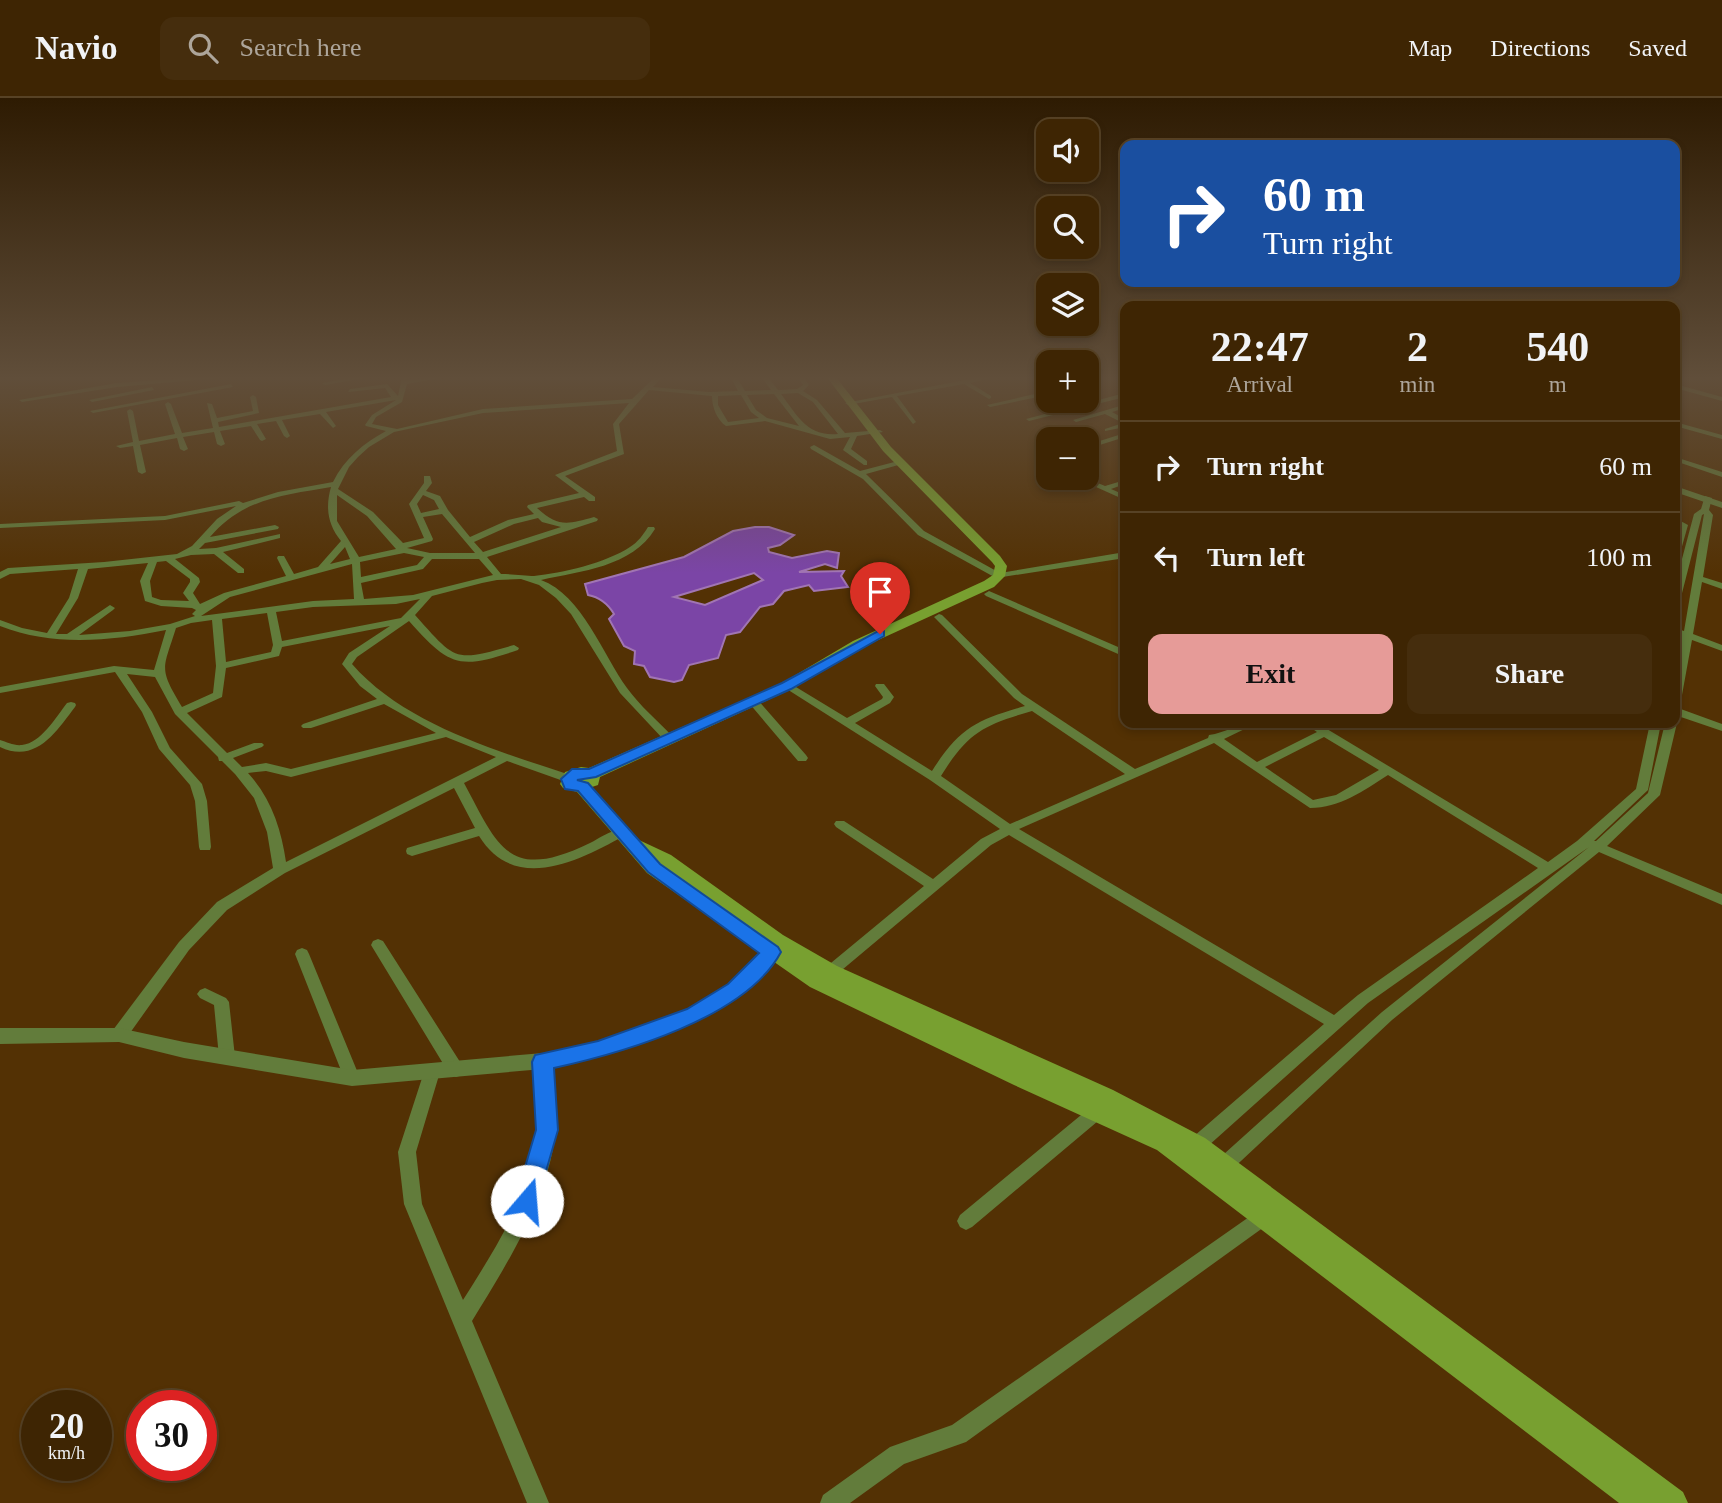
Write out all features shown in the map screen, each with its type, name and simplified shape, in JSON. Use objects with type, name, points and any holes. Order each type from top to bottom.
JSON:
[{"type":"main road","points":[[883,442],[899,462],[996,559],[1001,566],[999,576],[989,584],[858,644],[787,686],[581,780],[622,835],[654,868],[776,948],[824,977],[1022,1078],[1191,1150]]},
{"type":"main road","points":[[822,667],[989,594],[1003,586],[1013,575],[1012,566],[1006,557],[885,442]]},
{"type":"main road","points":[[824,977],[1105,1097],[1191,1150],[1317,1239],[1672,1503]]},
{"type":"main road","points":[[1218,1170],[1265,1216],[1645,1503]]},
{"type":"street","points":[[120,446],[146,442]]},
{"type":"street","points":[[182,442],[184,449]]},
{"type":"street","points":[[360,602],[355,561],[333,521],[336,487],[356,451],[370,442]]},
{"type":"street","points":[[567,526],[538,515],[531,507],[589,496],[559,475],[621,452],[619,442]]},
{"type":"street","points":[[851,442],[847,450],[864,463]]},
{"type":"street","points":[[137,443],[142,472]]},
{"type":"street","points":[[814,447],[860,473],[921,533],[999,576],[1120,556]]},
{"type":"street","points":[[1680,461],[1722,475]]},
{"type":"street","points":[[860,473],[899,462]]},
{"type":"street","points":[[155,558],[145,581],[148,599],[154,603],[199,607],[227,595],[290,576],[401,549],[429,539],[416,516],[413,504],[428,483],[426,478]]},
{"type":"street","points":[[1099,484],[1120,494]]},
{"type":"street","points":[[1107,488],[1120,484]]},
{"type":"street","points":[[1099,486],[1120,495]]},
{"type":"street","points":[[0,526],[165,518],[258,499],[336,487],[370,514],[401,549],[430,556],[481,556],[594,519]]},
{"type":"street","points":[[1680,490],[1707,503],[1722,504]]},
{"type":"street","points":[[421,492],[437,498],[444,511],[471,540],[499,577]]},
{"type":"street","points":[[189,552],[238,507],[258,499]]},
{"type":"street","points":[[1680,582],[1698,514],[1707,503]]},
{"type":"street","points":[[1680,680],[1709,515],[1707,503]]},
{"type":"street","points":[[416,516],[444,511]]},
{"type":"street","points":[[471,540],[511,522],[538,515]]},
{"type":"street","points":[[0,623],[50,636],[127,636],[189,620],[428,596],[499,577],[531,579],[631,552],[646,542],[651,529]]},
{"type":"street","points":[[0,576],[8,571],[85,566],[216,551],[276,532],[199,541]]},
{"type":"street","points":[[321,569],[346,541]]},
{"type":"street","points":[[1680,541],[1703,547]]},
{"type":"street","points":[[216,551],[241,571]]},
{"type":"street","points":[[166,556],[194,578],[195,582],[188,593],[199,607]]},
{"type":"street","points":[[357,580],[420,566],[430,556]]},
{"type":"street","points":[[281,558],[290,576]]},
{"type":"street","points":[[50,636],[55,621],[72,602],[77,576],[85,566]]},
{"type":"street","points":[[1698,578],[1722,586]]},
{"type":"street","points":[[531,579],[568,601],[625,691],[668,738]]},
{"type":"street","points":[[989,594],[1120,652]]},
{"type":"street","points":[[428,596],[407,618],[360,649],[347,664],[353,675],[386,700],[448,733],[506,757],[581,780]]},
{"type":"street","points":[[189,620],[199,607]]},
{"type":"street","points":[[71,636],[110,608]]},
{"type":"street","points":[[220,666],[275,654],[278,645],[271,610]]},
{"type":"street","points":[[939,617],[1033,706],[1135,775]]},
{"type":"street","points":[[179,712],[215,699],[218,695],[220,666],[217,618]]},
{"type":"street","points":[[278,645],[407,618]]},
{"type":"street","points":[[407,618],[441,649],[457,659],[473,662],[514,648]]},
{"type":"street","points":[[172,626],[159,674],[179,712],[259,796],[270,817],[280,870]]},
{"type":"street","points":[[1680,633],[1722,648]]},
{"type":"street","points":[[0,690],[119,670],[159,674]]},
{"type":"street","points":[[119,670],[147,712],[164,749],[197,784],[205,847]]},
{"type":"street","points":[[787,686],[934,777],[1009,829],[1335,1023]]},
{"type":"street","points":[[846,723],[886,701],[889,697],[880,687]]},
{"type":"street","points":[[307,726],[386,700]]},
{"type":"street","points":[[753,701],[802,758]]},
{"type":"street","points":[[0,743],[9,747],[41,743],[71,705]]},
{"type":"street","points":[[934,777],[955,742],[968,730],[1033,706]]},
{"type":"street","points":[[1680,710],[1722,728]]},
{"type":"street","points":[[824,977],[986,842],[1009,829],[1237,728]]},
{"type":"street","points":[[1318,728],[1548,868]]},
{"type":"street","points":[[1191,1150],[1363,999],[1582,844],[1642,790],[1655,728]]},
{"type":"street","points":[[1218,1170],[1387,1016],[1600,845],[1654,795],[1670,728]]},
{"type":"street","points":[[1256,767],[1325,732]]},
{"type":"street","points":[[237,771],[266,767],[291,773],[448,733]]},
{"type":"street","points":[[1213,737],[1310,804],[1323,805],[1388,770]]},
{"type":"street","points":[[222,758],[258,745]]},
{"type":"street","points":[[119,1035],[184,946],[222,906],[280,870],[506,757]]},
{"type":"street","points":[[457,782],[492,844],[505,858],[522,864],[544,864],[573,856],[622,835]]},
{"type":"street","points":[[841,824],[933,886]]},
{"type":"street","points":[[412,851],[484,830]]},
{"type":"street","points":[[1582,844],[1600,845],[1722,900]]},
{"type":"street","points":[[378,945],[456,1070]]},
{"type":"street","points":[[0,1036],[119,1035],[228,1058],[352,1078],[543,1062],[598,1049],[694,1014],[735,989],[776,948]]},
{"type":"street","points":[[302,954],[352,1078]]},
{"type":"street","points":[[205,994],[221,1002],[228,1058]]},
{"type":"street","points":[[461,1321],[512,1238],[535,1183],[547,1130],[543,1062]]},
{"type":"street","points":[[432,1072],[407,1152],[413,1203],[538,1503]]},
{"type":"street","points":[[966,1221],[1098,1111]]},
{"type":"street","points":[[831,1503],[898,1455],[958,1434],[1265,1216]]},
{"type":"shaded area","points":[[769,527],[794,535],[780,545],[768,548],[769,552],[792,558],[827,551],[839,553],[837,568],[825,564],[799,572],[844,571],[841,576],[848,587],[814,591],[809,585],[784,591],[773,604],[760,607],[740,632],[726,635],[718,658],[689,665],[682,680],[674,682],[650,677],[644,666],[634,664],[635,651],[624,646],[609,619],[614,614],[612,610],[599,599],[588,595],[585,584],[684,557],[733,531]],"holes":[[[754,573],[763,580],[705,605],[674,597]]]},
{"type":"route","points":[[527,1201],[535,1183],[547,1130],[547,1093],[543,1062],[646,1034],[694,1014],[735,989],[772,952],[654,868],[624,838],[582,787],[571,786],[569,779],[577,773],[591,774],[787,686],[880,634]]}]
